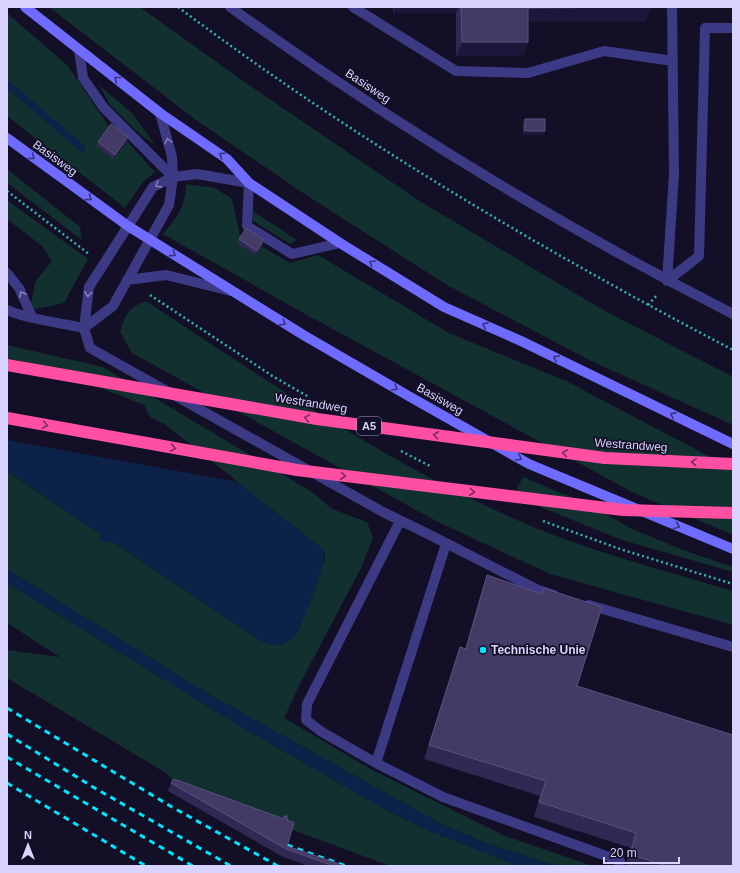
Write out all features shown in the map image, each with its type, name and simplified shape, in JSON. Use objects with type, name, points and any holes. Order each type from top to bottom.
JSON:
[{"type":"highway","name":"Westrandweg","points":[[7,365],[317,419],[605,458],[733,464]]},
{"type":"highway","points":[[7,418],[297,470],[623,510],[733,513]]},
{"type":"main road","points":[[25,7],[160,113],[227,160],[249,183],[340,243],[444,307],[521,341],[733,444]]},
{"type":"main road","name":"Basisweg","points":[[7,138],[128,226],[150,240],[305,336],[529,464],[733,549]]},
{"type":"street","name":"Basisweg","points":[[230,7],[381,110],[513,193],[667,281],[733,314]]},
{"type":"street","points":[[353,7],[456,71],[528,73],[604,51],[673,61]]},
{"type":"street","points":[[667,281],[674,174],[672,7]]},
{"type":"street","points":[[667,281],[699,256],[705,28],[733,28]]},
{"type":"street","points":[[79,50],[83,78],[104,108],[173,177]]},
{"type":"street","points":[[7,310],[21,316],[84,328],[113,306],[169,205],[173,177],[172,156],[160,113]]},
{"type":"street","points":[[340,243],[292,254],[247,226],[249,183],[197,174],[173,177],[153,187],[89,287],[84,328],[90,348],[400,521],[538,590],[561,596]]},
{"type":"street","points":[[7,273],[19,288],[32,317]]},
{"type":"street","points":[[127,280],[166,275],[234,292]]},
{"type":"street","points":[[400,521],[307,704],[306,720],[322,732],[376,763],[443,797],[620,861]]},
{"type":"street","points":[[376,763],[446,544]]},
{"type":"street","points":[[576,601],[733,647]]},
{"type":"path","points":[[178,7],[336,119],[428,177],[505,224],[648,305],[733,350]]},
{"type":"green space","points":[[49,7],[140,7],[246,83],[421,202],[605,311],[733,377],[733,425],[591,361],[447,285],[306,195],[196,120]]},
{"type":"green space","points":[[7,13],[68,66],[110,128],[127,141],[155,172],[143,182],[125,208],[7,116]]},
{"type":"green space","points":[[99,85],[132,113],[155,145],[141,135],[110,105]]},
{"type":"green space","points":[[7,169],[80,227],[82,240],[7,183]]},
{"type":"green space","points":[[186,184],[215,188],[232,199],[241,239],[238,243],[255,255],[261,246],[290,263],[318,255],[449,333],[566,381],[733,469],[733,535],[634,493],[307,315],[163,234],[180,211],[184,199]]},
{"type":"green space","points":[[7,200],[88,259],[64,303],[30,310],[35,282],[52,261],[42,246],[7,219]]},
{"type":"green space","points":[[253,211],[297,240],[290,244],[253,221]]},
{"type":"green space","points":[[146,301],[295,399],[398,460],[450,488],[504,514],[580,545],[733,591],[733,625],[550,574],[436,521],[132,353],[120,332],[128,312],[135,306]]},
{"type":"green space","points":[[7,345],[103,367],[312,492],[332,509],[367,522],[373,538],[362,566],[302,680],[284,718],[374,771],[505,836],[593,866],[556,866],[486,843],[441,824],[205,692],[7,569],[7,471],[101,536],[115,543],[259,640],[273,645],[298,631],[325,558],[324,550],[162,424],[7,360]]},
{"type":"green space","points":[[523,477],[590,505],[632,529],[683,550],[733,567],[733,572],[622,540],[513,496]]},
{"type":"green space","points":[[7,583],[243,728],[388,811],[432,832],[519,866],[390,866],[172,785],[171,778],[166,773],[7,678],[7,650],[60,657],[7,623]]},
{"type":"water","points":[[7,360],[162,424],[324,550],[324,557],[319,578],[297,632],[283,645],[273,645],[259,640],[115,543],[109,541],[105,543],[100,540],[100,534],[7,471]]},
{"type":"water","points":[[7,569],[205,692],[441,824],[486,843],[556,866],[519,866],[432,832],[388,811],[243,728],[7,583]]},
{"type":"pier","points":[[7,358],[53,369],[144,405],[150,417],[163,423],[238,482],[7,440]]},
{"type":"building","points":[[461,7],[651,7],[528,8],[528,42],[462,42]]},
{"type":"building","points":[[525,119],[545,119],[545,131],[525,131]]},
{"type":"building","points":[[111,124],[128,137],[115,155],[98,142]]},
{"type":"building","points":[[246,228],[264,240],[257,251],[239,239]]},
{"type":"building","points":[[487,575],[542,594],[543,588],[602,607],[577,686],[733,735],[733,866],[666,866],[630,854],[636,833],[539,802],[546,781],[429,745],[460,647],[466,649]]},
{"type":"building","points":[[174,779],[284,819],[284,816],[287,816],[287,820],[294,823],[287,846],[345,866],[334,866],[286,849],[171,783]]},
{"type":"waterway","points":[[7,84],[82,148]]},
{"type":"railway","points":[[7,708],[172,807],[278,866]]},
{"type":"railway","points":[[7,734],[93,787],[231,866]]},
{"type":"railway","points":[[7,757],[193,866]]},
{"type":"railway","points":[[7,783],[146,866]]},
{"type":"railway","points":[[287,845],[346,866]]},
{"type":"place","name":"Technische Unie","points":[[483,650]]}]
